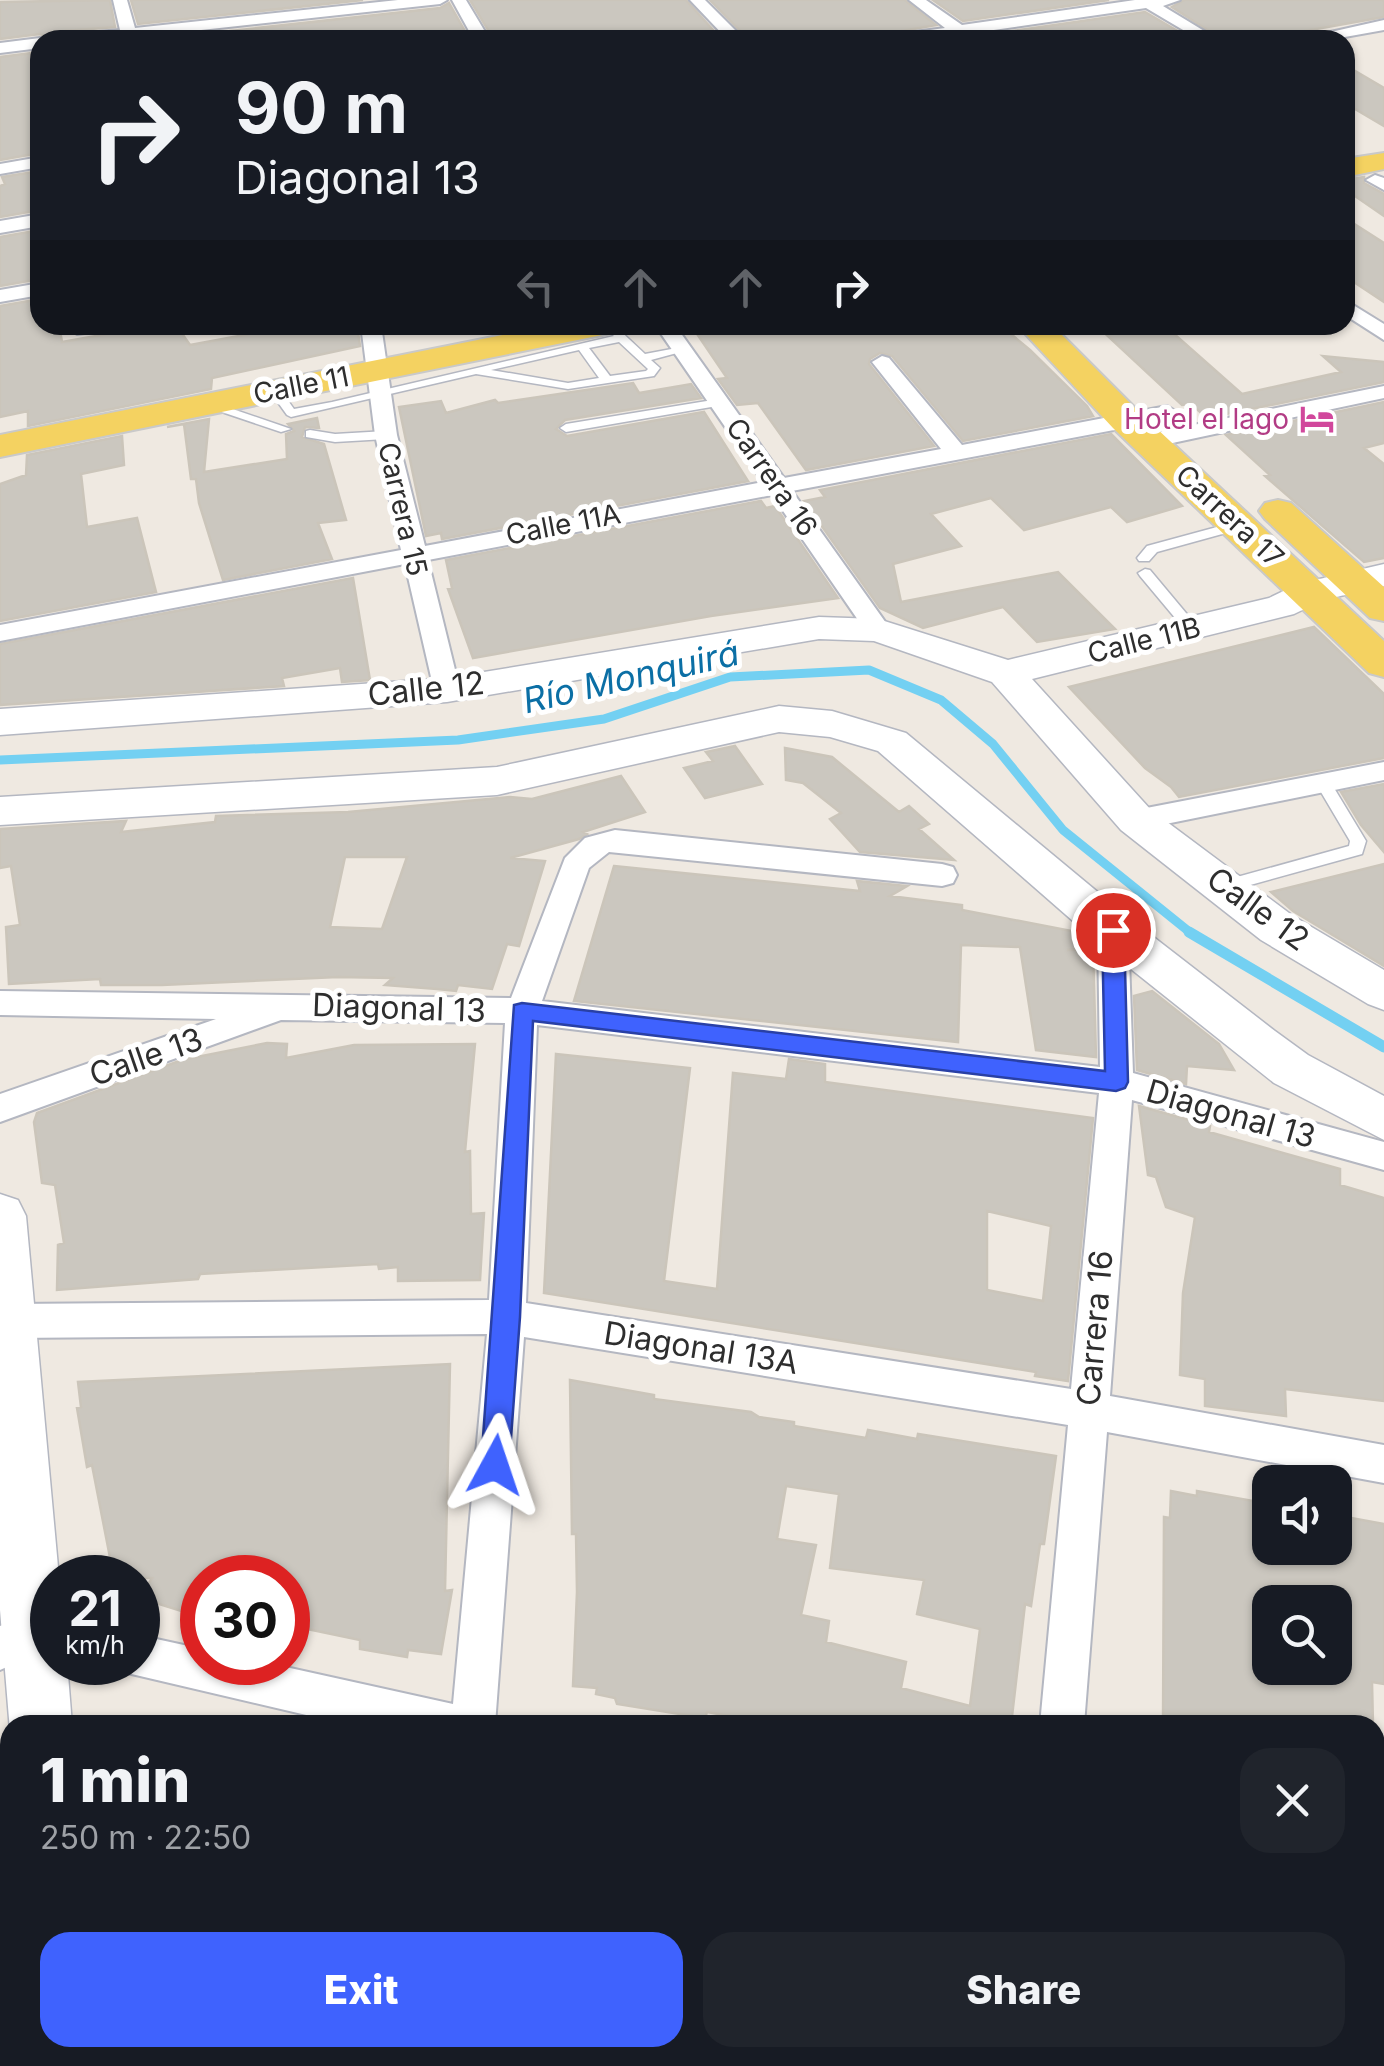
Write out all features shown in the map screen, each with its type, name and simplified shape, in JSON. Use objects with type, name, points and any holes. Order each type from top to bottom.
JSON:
[{"type":"main road","points":[[1355,170],[1382,176]]},
{"type":"main road","points":[[1355,183],[1382,176]]},
{"type":"main road","name":"Calle 11","points":[[0,430],[376,362],[494,335]]},
{"type":"main road","name":"Calle 11","points":[[0,446],[208,404],[283,402],[376,362],[458,363],[598,335]]},
{"type":"main road","name":"Carrera 17","points":[[1047,335],[1183,441],[1240,525],[1350,595]]},
{"type":"main road","name":"Carrera 17","points":[[1082,335],[1183,441],[1350,595],[1384,664]]},
{"type":"street","points":[[120,0],[128,30]]},
{"type":"street","points":[[177,30],[440,0]]},
{"type":"street","points":[[459,0],[476,30]]},
{"type":"street","points":[[697,0],[727,30]]},
{"type":"street","points":[[986,30],[1173,0]]},
{"type":"street","points":[[1145,2],[1194,30]]},
{"type":"street","points":[[910,6],[944,30]]},
{"type":"street","points":[[910,6],[944,30]]},
{"type":"street","points":[[1355,31],[1384,26]]},
{"type":"street","points":[[0,48],[30,44]]},
{"type":"street","points":[[0,168],[30,164]]},
{"type":"street","points":[[0,226],[30,222]]},
{"type":"street","points":[[0,296],[30,290]]},
{"type":"street","points":[[1355,313],[1384,334]]},
{"type":"street","name":"Carrera 16","points":[[672,335],[878,630]]},
{"type":"street","name":"Carrera 15","points":[[376,362],[386,435],[447,690]]},
{"type":"street","points":[[882,362],[955,451]]},
{"type":"street","name":"Calle 11A","points":[[0,632],[955,451],[1183,441],[1384,392]]},
{"type":"street","name":"Calle 11B","points":[[1006,673],[1350,595]]},
{"type":"street","name":"Calle 12","points":[[0,722],[447,690],[819,628],[878,630],[1006,673],[1136,820],[1276,928],[1384,992]]},
{"type":"street","points":[[0,810],[496,781],[779,719],[832,724],[892,742],[1113,930],[1292,1069],[1384,1120]]},
{"type":"street","points":[[1136,820],[1384,771]]},
{"type":"street","points":[[474,1715],[507,1317],[522,1012],[575,865],[584,852],[602,841],[623,840],[942,876]]},
{"type":"street","name":"Carrera 16","points":[[1063,1715],[1116,1082],[1113,930]]},
{"type":"street","name":"Diagonal 13","points":[[0,1003],[292,1005],[522,1012],[1116,1082],[1384,1156]]},
{"type":"street","name":"Calle 13","points":[[0,1108],[292,1005]]},
{"type":"street","points":[[0,1216],[29,1640],[39,1715]]},
{"type":"street","name":"Diagonal 13A","points":[[10,1321],[507,1317],[1088,1410],[1384,1464]]},
{"type":"street","points":[[160,1662],[404,1715]]},
{"type":"lane","points":[[603,335],[608,382]]},
{"type":"lane","points":[[458,363],[568,386],[650,374],[654,368],[644,358],[605,335]]},
{"type":"lane","points":[[644,358],[682,350]]},
{"type":"lane","points":[[254,422],[283,402]]},
{"type":"lane","points":[[566,428],[720,402]]},
{"type":"lane","points":[[208,404],[254,422],[286,429]]},
{"type":"lane","points":[[310,434],[335,438],[386,435]]},
{"type":"lane","points":[[1191,628],[1144,566],[1152,549],[1240,525]]},
{"type":"lane","points":[[1224,886],[1356,850],[1358,841],[1323,782]]},
{"type":"building","points":[[110,0],[115,27],[30,30],[30,35],[0,39],[0,2]]},
{"type":"building","points":[[131,0],[363,0],[138,24]]},
{"type":"building","points":[[470,0],[686,0],[713,30],[488,30]]},
{"type":"building","points":[[710,0],[905,0],[936,25],[908,30],[739,30]]},
{"type":"building","points":[[933,0],[1109,0],[963,21]]},
{"type":"building","points":[[1184,0],[1384,0],[1384,17],[1311,30],[1208,30],[1172,7]]},
{"type":"building","points":[[449,3],[464,30],[239,30],[440,8]]},
{"type":"building","points":[[1145,12],[1176,30],[1020,30]]},
{"type":"building","points":[[30,53],[30,155],[0,160],[0,57]]},
{"type":"building","points":[[1355,71],[1384,88],[1384,126],[1355,109]]},
{"type":"building","points":[[30,173],[30,212],[0,217],[0,186],[5,184],[2,177]]},
{"type":"building","points":[[1364,177],[1364,183],[1384,194],[1384,216],[1355,196],[1355,178]]},
{"type":"building","points":[[1355,224],[1384,243],[1384,302],[1355,283]]},
{"type":"building","points":[[30,232],[30,281],[0,286],[0,237]]},
{"type":"building","points":[[30,301],[30,335],[61,335],[62,342],[102,335],[183,335],[190,345],[244,335],[358,335],[360,346],[212,378],[211,389],[28,426],[28,411],[0,417],[0,306]]},
{"type":"building","points":[[698,335],[1012,335],[1093,416],[963,441],[892,356],[880,353],[869,364],[934,446],[806,470],[758,403],[737,405],[718,379],[727,378]]},
{"type":"building","points":[[1107,335],[1175,335],[1242,394],[1341,372],[1323,356],[1384,362],[1384,382],[1207,418],[1191,404],[1182,405]]},
{"type":"building","points":[[633,383],[639,393],[691,384],[701,398],[565,420],[556,429],[567,436],[704,412],[748,481],[442,539],[441,533],[426,536],[399,407],[441,401],[446,413],[495,400],[498,403]]},
{"type":"building","points":[[1384,402],[1384,443],[1364,448],[1384,464],[1384,558],[1364,562],[1265,476],[1270,475],[1226,435]]},
{"type":"building","points":[[317,418],[319,428],[305,427],[302,437],[324,444],[346,520],[318,523],[332,559],[223,580],[199,503],[196,479],[191,479],[184,424],[167,427],[209,419],[204,472],[287,459],[286,434],[294,431],[288,424]]},
{"type":"building","points":[[1111,434],[1182,506],[1127,522],[1111,507],[1024,530],[991,498],[931,514],[961,546],[893,564],[901,602],[1058,572],[1115,629],[1037,642],[1003,607],[923,628],[880,608],[804,501],[825,497],[820,490]]},
{"type":"building","points":[[122,436],[124,465],[81,474],[87,527],[137,518],[156,592],[0,621],[0,484],[26,475],[27,455]]},
{"type":"building","points":[[761,501],[766,508],[775,506],[838,598],[473,658],[448,589],[452,588],[446,560]]},
{"type":"building","points":[[353,578],[370,680],[342,682],[340,668],[282,678],[284,686],[0,705],[0,644]]},
{"type":"building","points":[[1314,627],[1384,694],[1384,758],[1179,797],[1145,768],[1069,687]]},
{"type":"building","points":[[735,746],[762,784],[705,798],[684,768],[713,761],[706,752]]},
{"type":"building","points":[[785,748],[832,757],[899,812],[909,806],[929,824],[919,829],[954,860],[860,852],[830,819],[841,813],[803,783],[786,780]]},
{"type":"building","points":[[621,776],[645,812],[583,832],[587,834],[579,839],[510,858],[545,861],[519,946],[507,944],[492,989],[458,985],[456,991],[385,985],[393,978],[338,977],[162,985],[101,985],[100,979],[9,984],[6,927],[20,925],[11,866],[0,868],[0,829],[126,821],[121,832],[215,822],[216,816],[348,812],[510,797],[532,799]],"holes":[[[345,857],[407,857],[382,929],[330,927]]]},
{"type":"building","points":[[1384,784],[1384,852],[1341,792]]},
{"type":"building","points":[[1384,864],[1384,966],[1293,911],[1271,892]]},
{"type":"building","points":[[614,866],[860,891],[857,881],[907,886],[890,896],[962,905],[962,910],[1082,933],[1083,949],[1067,950],[1093,949],[1096,1057],[1036,1050],[1020,947],[961,945],[958,1042],[574,1001]]},
{"type":"building","points":[[1152,991],[1219,1044],[1234,1070],[1187,1066],[1186,1084],[1137,1070],[1134,996]]},
{"type":"building","points":[[267,1043],[287,1044],[286,1058],[354,1045],[475,1044],[465,1152],[470,1151],[471,1214],[484,1213],[480,1280],[398,1281],[398,1267],[379,1269],[378,1264],[200,1274],[198,1279],[57,1290],[58,1245],[64,1243],[55,1185],[42,1183],[34,1122],[37,1113],[182,1060]]},
{"type":"building","points":[[556,1054],[690,1068],[664,1281],[717,1289],[733,1073],[786,1079],[789,1059],[825,1064],[825,1082],[1093,1118],[1068,1381],[1035,1376],[1036,1372],[544,1293]],"holes":[[[987,1211],[1051,1226],[1043,1301],[987,1290]]]},
{"type":"building","points":[[1139,1106],[1210,1126],[1209,1132],[1340,1169],[1340,1185],[1384,1198],[1384,1401],[1285,1389],[1286,1416],[1205,1406],[1205,1379],[1180,1375],[1183,1293],[1195,1217],[1166,1207],[1156,1177],[1148,1175]]},
{"type":"building","points":[[450,1364],[445,1591],[452,1590],[441,1654],[408,1650],[407,1657],[360,1649],[360,1640],[310,1630],[310,1555],[180,1555],[180,1611],[160,1604],[160,1555],[110,1555],[92,1465],[87,1467],[77,1408],[81,1407],[78,1382]]},
{"type":"building","points":[[570,1380],[654,1395],[654,1399],[751,1412],[759,1417],[794,1422],[794,1426],[866,1438],[868,1430],[917,1439],[918,1434],[1056,1456],[1031,1606],[1025,1604],[1012,1715],[686,1715],[617,1704],[615,1698],[596,1694],[597,1688],[573,1686],[576,1534],[572,1534]],"holes":[[[786,1486],[839,1494],[830,1568],[924,1580],[917,1614],[980,1629],[970,1706],[901,1688],[906,1662],[826,1642],[829,1621],[801,1615],[816,1545],[777,1539]]]},
{"type":"building","points":[[1171,1491],[1197,1496],[1197,1491],[1252,1501],[1252,1565],[1352,1565],[1352,1518],[1384,1524],[1384,1684],[1372,1682],[1373,1715],[1163,1715],[1164,1517],[1170,1518]]},
{"type":"waterway","name":"Río Monquirá","points":[[0,760],[458,740],[604,719],[730,677],[869,670],[941,700],[993,744],[1063,830],[1191,933]]},
{"type":"waterway","name":"Río Monquirá","points":[[1191,933],[1384,1047]]},
{"type":"place","name":"Hotel el lago","points":[[1317,419]]},
{"type":"route","points":[[495,1465],[507,1317],[522,1012],[1116,1082],[1113,930]]}]
